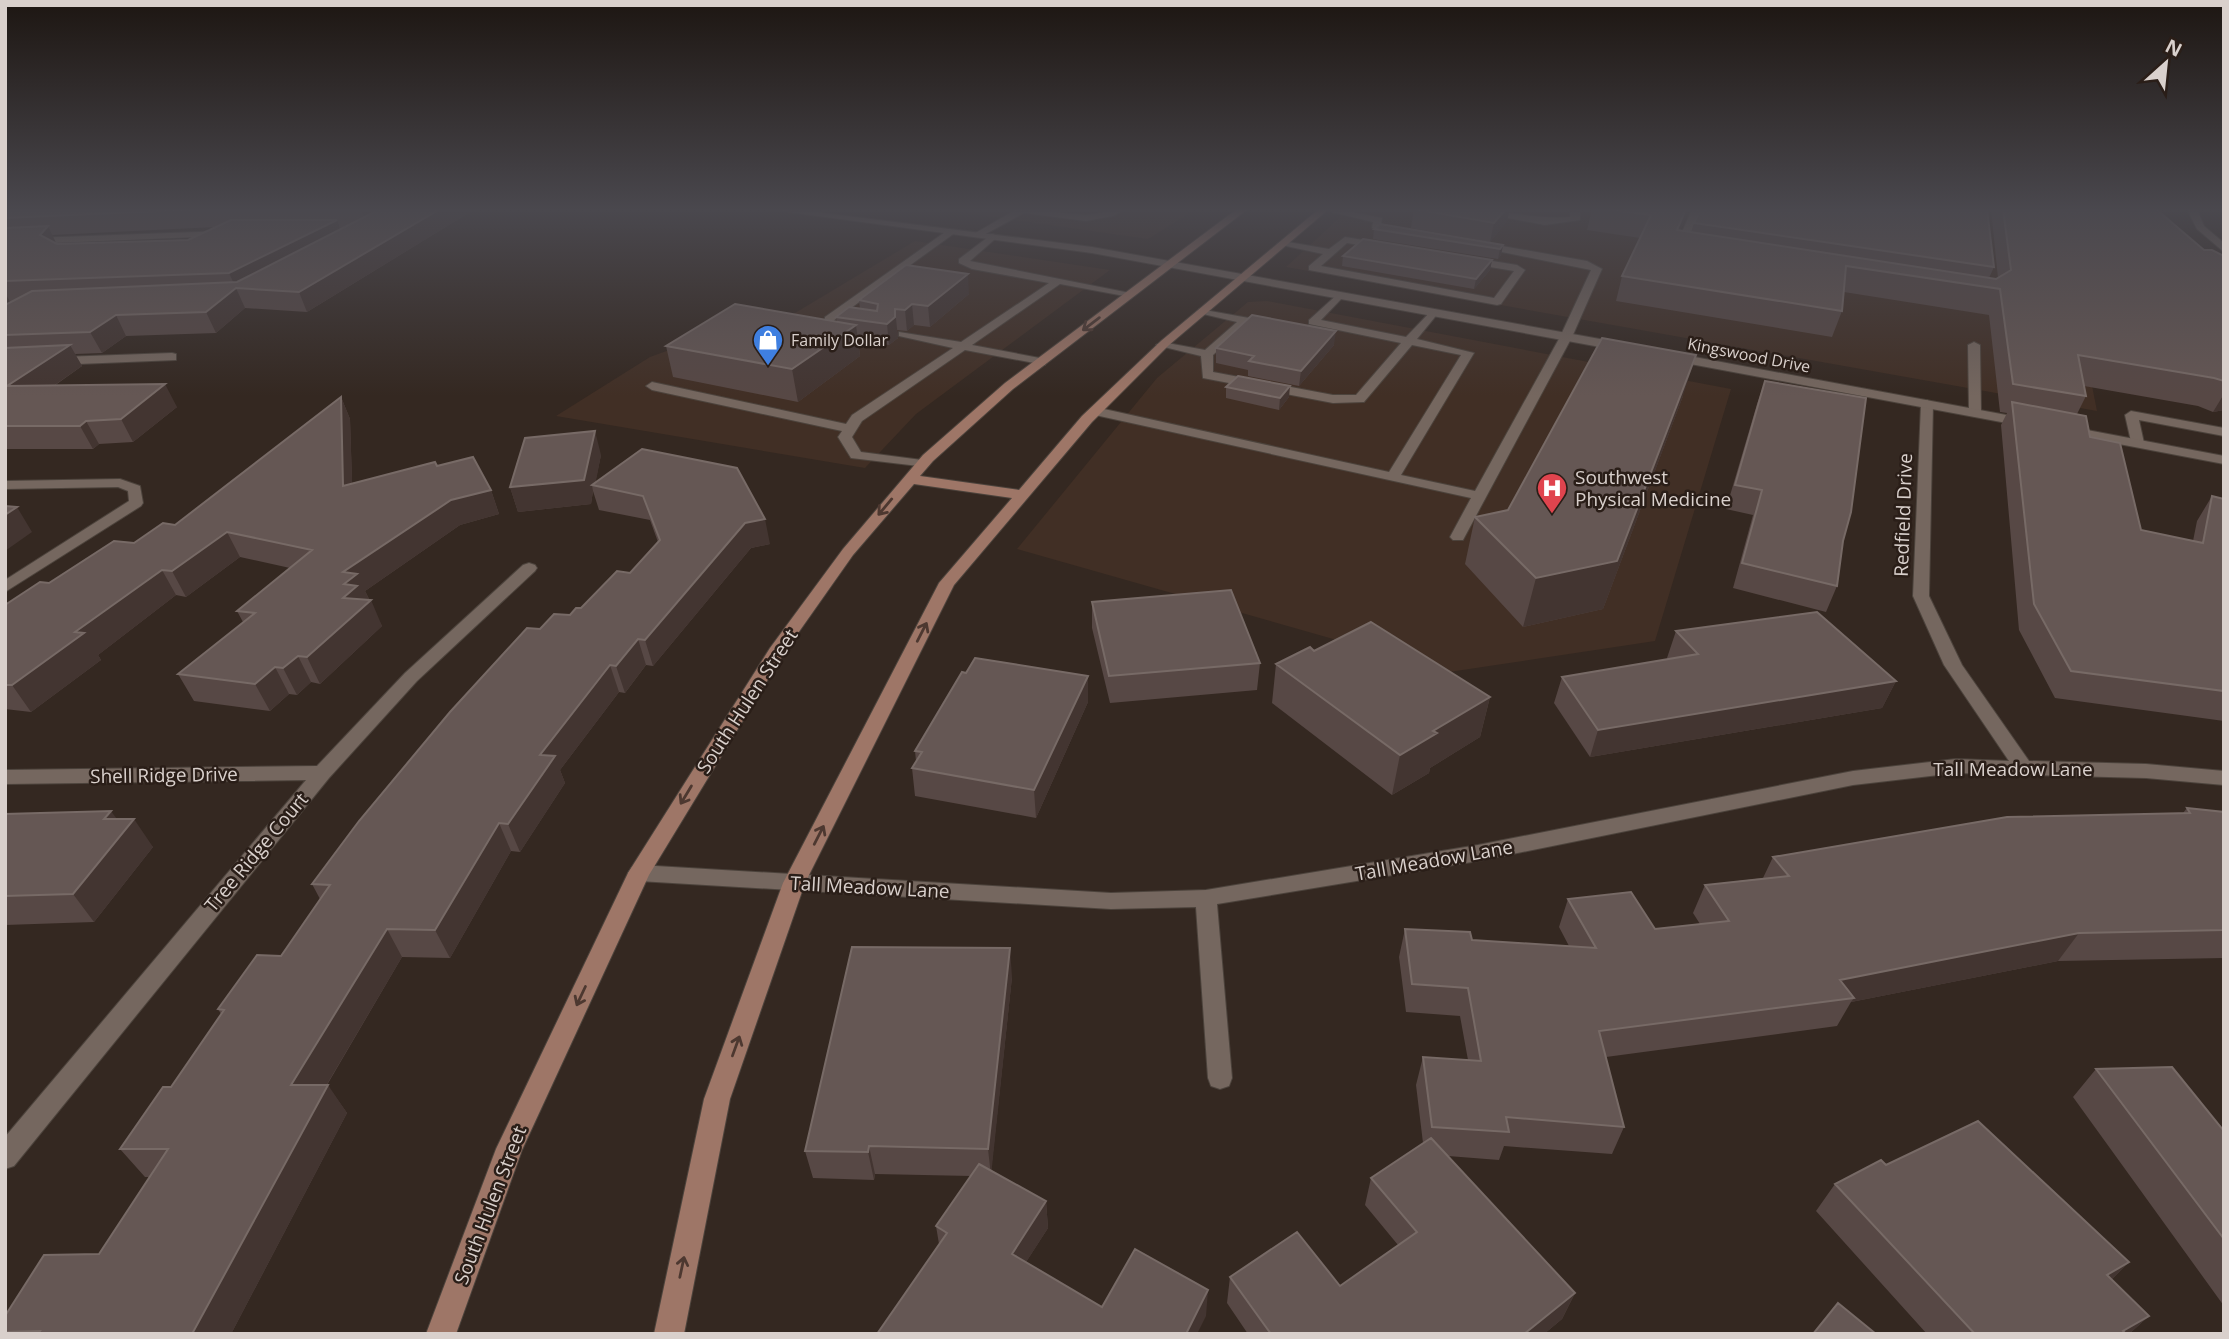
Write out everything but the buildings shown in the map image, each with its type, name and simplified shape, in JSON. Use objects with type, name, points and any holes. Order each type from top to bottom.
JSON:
[{"type":"main road","name":"South Hulen Street","points":[[441,1334],[509,1149],[639,873],[776,652],[848,552],[922,464],[1009,386],[1159,271]]},
{"type":"main road","points":[[668,1334],[717,1099],[794,883],[947,583],[1095,411],[1163,345],[1249,271]]},
{"type":"main road","points":[[909,479],[1022,495]]},
{"type":"street","points":[[852,323],[829,319],[896,271]]},
{"type":"street","points":[[1003,271],[1130,294]]},
{"type":"street","points":[[1211,271],[1633,349]]},
{"type":"street","points":[[1332,271],[1497,302]]},
{"type":"street","points":[[1483,321],[1518,271]]},
{"type":"street","points":[[1458,537],[1566,337],[1596,271]]},
{"type":"street","points":[[922,464],[856,455],[845,437],[857,418],[1058,281]]},
{"type":"street","points":[[1340,295],[1313,322],[1468,353],[1393,477]]},
{"type":"street","points":[[1203,311],[1245,320],[1207,354],[1207,374],[1333,399],[1360,399],[1433,312]]},
{"type":"street","points":[[903,334],[1041,362]]},
{"type":"street","points":[[1163,345],[1207,354]]},
{"type":"street","points":[[1973,345],[1975,413]]},
{"type":"street","name":"Kingswood Drive","points":[[1660,354],[2042,426]]},
{"type":"street","points":[[5,363],[172,358]]},
{"type":"street","points":[[652,386],[850,429]]},
{"type":"street","name":"Redfield Drive","points":[[1927,404],[1921,596],[1953,665],[2023,767]]},
{"type":"street","points":[[1095,411],[1479,496]]},
{"type":"street","points":[[2137,443],[2131,415],[2224,432]]},
{"type":"street","points":[[2056,428],[2224,460]]},
{"type":"street","points":[[5,485],[120,483],[135,489],[136,503],[5,587]]},
{"type":"street","name":"Tree Ridge Court","points":[[5,1157],[322,773],[411,677],[529,568]]},
{"type":"street","name":"Tall Meadow Lane","points":[[639,873],[1111,901],[1206,898],[1478,853],[1853,778],[1956,766],[2224,778]]},
{"type":"street","name":"Shell Ridge Drive","points":[[5,777],[322,773]]},
{"type":"street","points":[[1206,898],[1220,1078]]},
{"type":"shaded area","points":[[864,271],[1108,271],[916,414],[865,468],[556,416],[650,357],[705,337],[780,322]]},
{"type":"shaded area","points":[[1311,271],[2055,271],[2081,330],[2097,411]]},
{"type":"shaded area","points":[[1267,301],[1731,389],[1655,641],[1449,672],[1017,549],[1157,378],[1248,302]]},
{"type":"place","name":"Family Dollar","points":[[768,367]]},
{"type":"place","name":"Southwest Physical Medicine","points":[[1552,515]]}]
